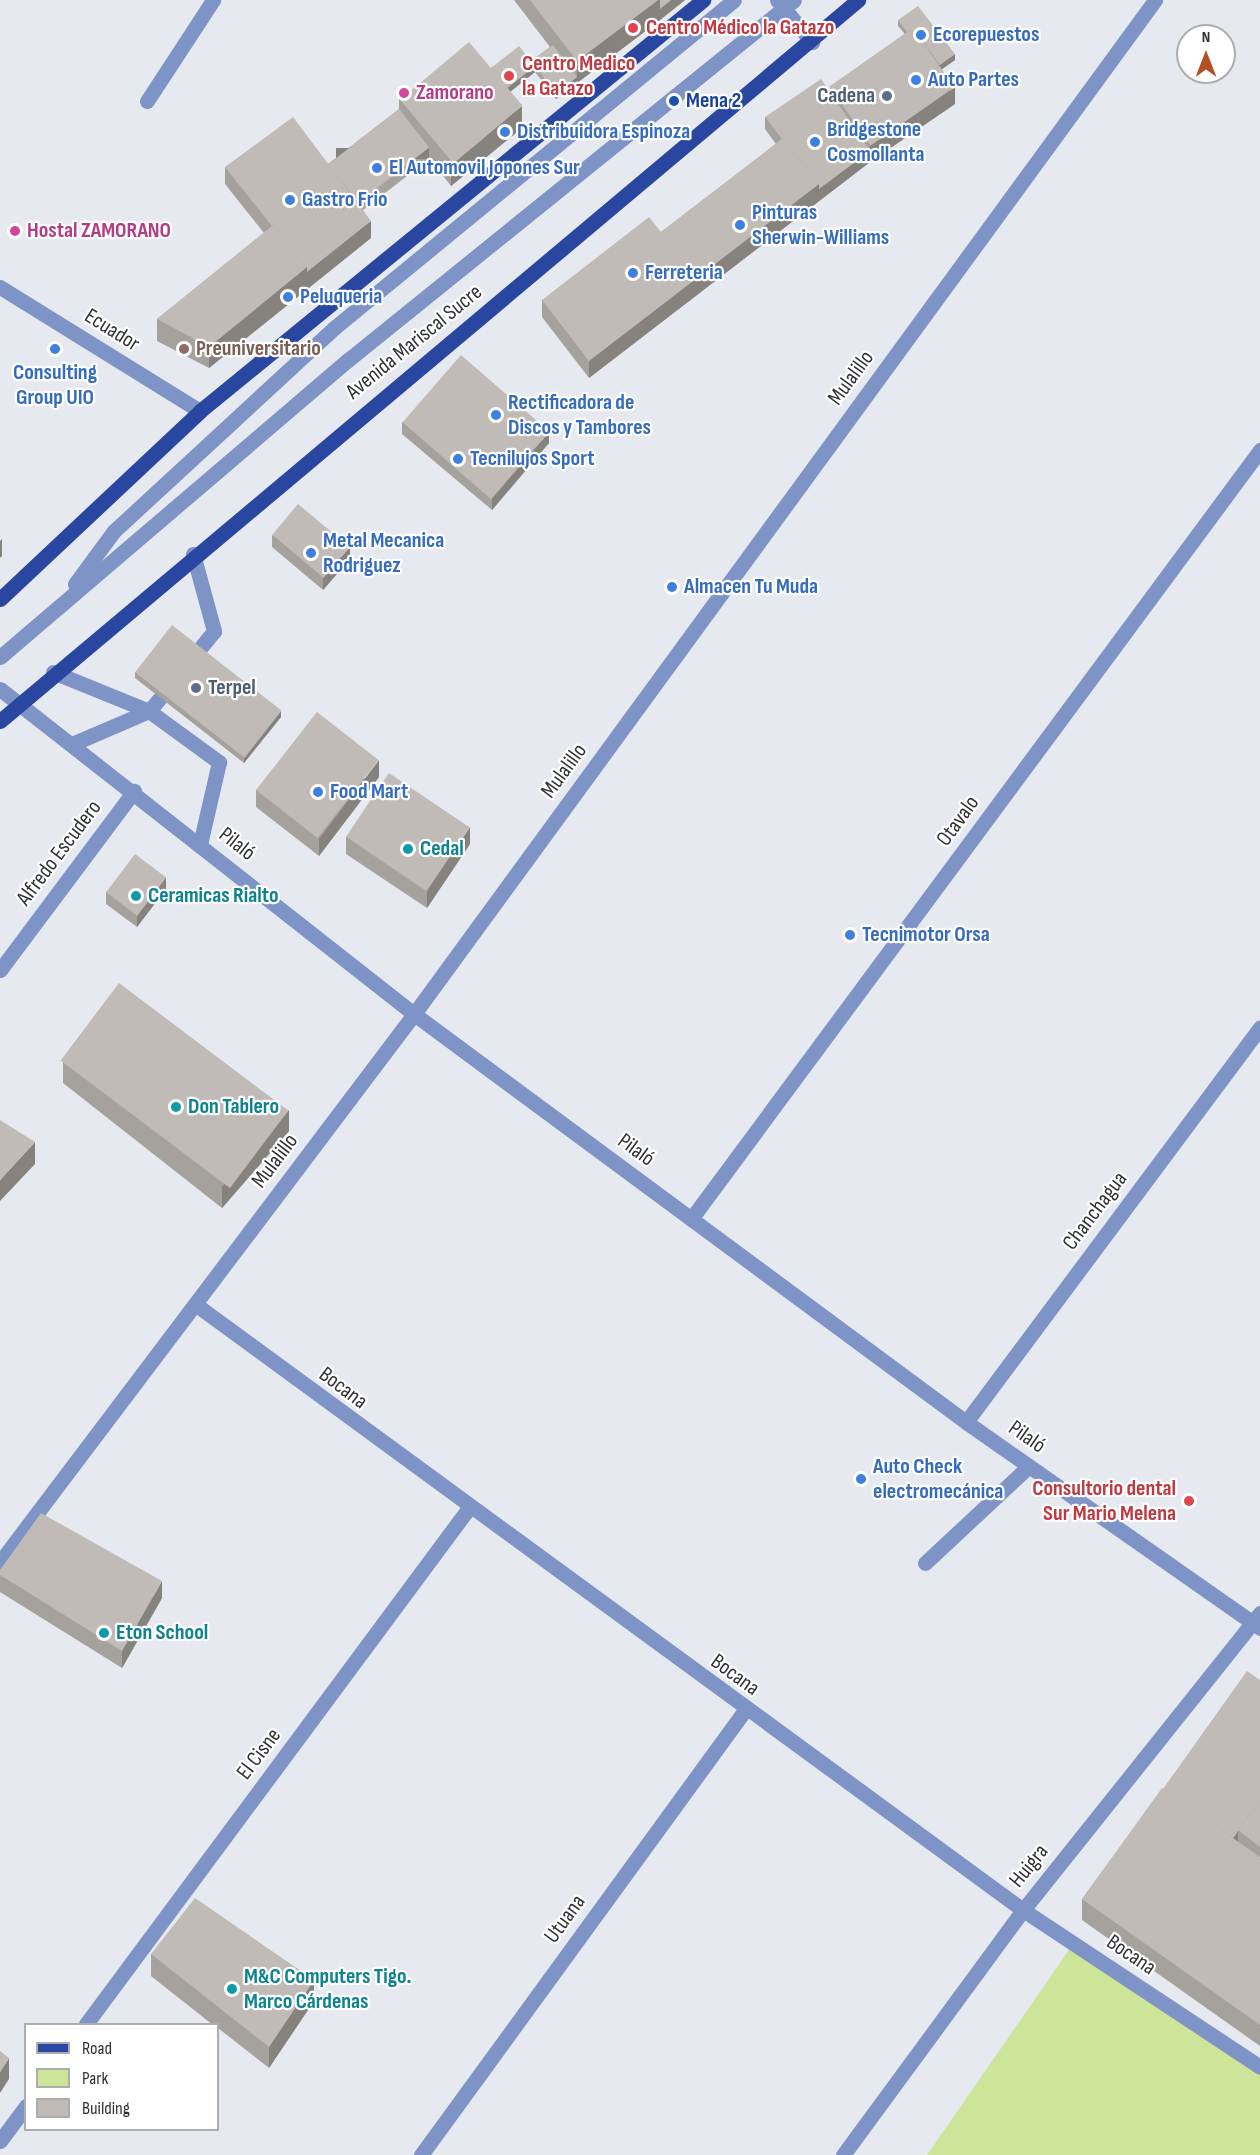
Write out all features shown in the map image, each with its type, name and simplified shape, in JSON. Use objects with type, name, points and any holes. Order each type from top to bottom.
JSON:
[{"type":"main road","points":[[0,599],[200,411],[703,0]]},
{"type":"main road","name":"Avenida Mariscal Sucre","points":[[0,721],[17,702],[193,554],[812,42],[858,0]]},
{"type":"street","points":[[147,101],[213,0]]},
{"type":"street","points":[[64,599],[114,531],[334,328],[734,0]]},
{"type":"street","name":"Mulalillo","points":[[0,1562],[414,1014],[1155,0]]},
{"type":"street","points":[[0,657],[64,599],[161,524],[348,360],[784,3],[812,42]]},
{"type":"street","name":"Ecuador","points":[[0,287],[200,411]]},
{"type":"street","name":"Otavalo","points":[[691,1219],[1260,450]]},
{"type":"street","points":[[193,554],[214,631],[198,651]]},
{"type":"street","points":[[53,672],[149,711],[219,762],[200,844]]},
{"type":"street","name":"Pilaló","points":[[0,688],[134,791],[414,1014],[966,1422],[1258,1621]]},
{"type":"street","points":[[72,744],[149,711],[160,698]]},
{"type":"street","name":"Alfredo Escudero","points":[[0,970],[134,791]]},
{"type":"street","name":"Chanchagua","points":[[966,1422],[1260,1027]]},
{"type":"street","name":"Bocana","points":[[195,1304],[468,1509],[1023,1910],[1260,2067]]},
{"type":"street","points":[[925,1563],[1029,1466]]},
{"type":"street","name":"El Cisne","points":[[87,2023],[468,1509]]},
{"type":"street","name":"Huigra","points":[[843,2155],[1023,1910],[1258,1621]]},
{"type":"street","name":"Utuana","points":[[421,2155],[745,1710]]},
{"type":"street","points":[[0,2141],[24,2109]]},
{"type":"green space","points":[[1071,1947],[1260,2075],[1260,2155],[927,2155]]},
{"type":"building","points":[[530,0],[658,0],[577,61]]},
{"type":"building","points":[[660,0],[671,0],[660,9]]},
{"type":"building","points":[[918,6],[955,54],[940,65],[913,28],[907,32],[898,20]]},
{"type":"building","points":[[913,28],[954,87],[871,145],[829,87]]},
{"type":"building","points":[[469,42],[522,106],[453,163],[400,100]]},
{"type":"building","points":[[553,45],[577,77],[556,93],[535,66],[507,88],[491,68],[519,46],[531,61]]},
{"type":"building","name":"Bridgestone Cosmollanta","points":[[821,79],[870,151],[819,189],[819,184],[765,117]]},
{"type":"building","name":"El Automovil Jopones Sur","points":[[399,109],[429,148],[358,203],[328,164]]},
{"type":"building","name":"Gastro Frio","points":[[293,117],[371,221],[307,272],[307,267],[225,167]]},
{"type":"building","points":[[783,138],[819,184],[589,361],[542,300],[649,217],[661,232]]},
{"type":"building","points":[[273,225],[307,267],[209,347],[157,319]]},
{"type":"building","points":[[461,355],[549,432],[491,499],[403,422]]},
{"type":"building","name":"Metal Mecanica Rodriguez","points":[[298,504],[349,547],[324,578],[272,535]]},
{"type":"building","name":"Terpel","points":[[172,625],[282,711],[245,758],[135,672]]},
{"type":"building","name":"Food Mart","points":[[317,712],[378,760],[318,838],[256,790]]},
{"type":"building","name":"Cedal","points":[[389,773],[469,827],[426,891],[346,837]]},
{"type":"building","name":"Ceramicas Rialto","points":[[135,854],[166,877],[137,916],[106,892]]},
{"type":"building","name":"Don Tablero","points":[[119,983],[288,1111],[230,1188],[61,1060]]},
{"type":"building","points":[[0,1120],[35,1142],[0,1180]]},
{"type":"building","name":"Eton School","points":[[41,1513],[162,1581],[122,1651],[0,1575],[0,1570]]},
{"type":"building","points":[[1247,1671],[1260,1680],[1260,1800],[1233,1838],[1163,1789]]},
{"type":"building","points":[[1162,1788],[1260,1857],[1260,2025],[1082,1899]]},
{"type":"building","points":[[1260,1800],[1260,1847],[1238,1830]]},
{"type":"building","name":"M&C Computers Tigo. Marco Cárdenas","points":[[195,1898],[314,1980],[269,2047],[151,1954]]},
{"type":"building","points":[[0,2051],[9,2058],[0,2072]]},
{"type":"place","name":"Centro Médico la Gatazo","points":[[633,28]]},
{"type":"place","name":"Ecorepuestos","points":[[921,35]]},
{"type":"place","name":"Centro Medico la Gatazo","points":[[509,76]]},
{"type":"place","name":"Auto Partes","points":[[916,80]]},
{"type":"place","name":"Zamorano","points":[[404,93]]},
{"type":"place","name":"Cadena","points":[[887,96]]},
{"type":"place","name":"Mena 2","points":[[674,101]]},
{"type":"place","name":"Distribuidora Espinoza","points":[[505,132]]},
{"type":"place","name":"Bridgestone Cosmollanta","points":[[815,142]]},
{"type":"place","name":"El Automovil Jopones Sur","points":[[377,168]]},
{"type":"place","name":"Gastro Frio","points":[[290,200]]},
{"type":"place","name":"Pinturas Sherwin-Williams","points":[[740,225]]},
{"type":"place","name":"Hostal ZAMORANO","points":[[15,231]]},
{"type":"place","name":"Ferreteria","points":[[633,273]]},
{"type":"place","name":"Peluqueria","points":[[288,297]]},
{"type":"place","name":"Consulting Group UIO","points":[[55,349]]},
{"type":"place","name":"Preuniversitario","points":[[184,349]]},
{"type":"place","name":"Rectificadora de Discos y Tambores","points":[[496,415]]},
{"type":"place","name":"Tecnilujos Sport","points":[[458,459]]},
{"type":"place","name":"Metal Mecanica Rodriguez","points":[[311,553]]},
{"type":"place","name":"Almacen Tu Muda","points":[[672,587]]},
{"type":"place","name":"Terpel","points":[[196,688]]},
{"type":"place","name":"Food Mart","points":[[318,792]]},
{"type":"place","name":"Cedal","points":[[408,849]]},
{"type":"place","name":"Ceramicas Rialto","points":[[136,896]]},
{"type":"place","name":"Tecnimotor Orsa","points":[[850,935]]},
{"type":"place","name":"Don Tablero","points":[[176,1107]]},
{"type":"place","name":"Auto Check electromecánica","points":[[861,1479]]},
{"type":"place","name":"Consultorio dental Sur Mario Melena","points":[[1189,1501]]},
{"type":"place","name":"Eton School","points":[[104,1633]]},
{"type":"place","name":"M&C Computers Tigo. Marco Cárdenas","points":[[232,1989]]}]
